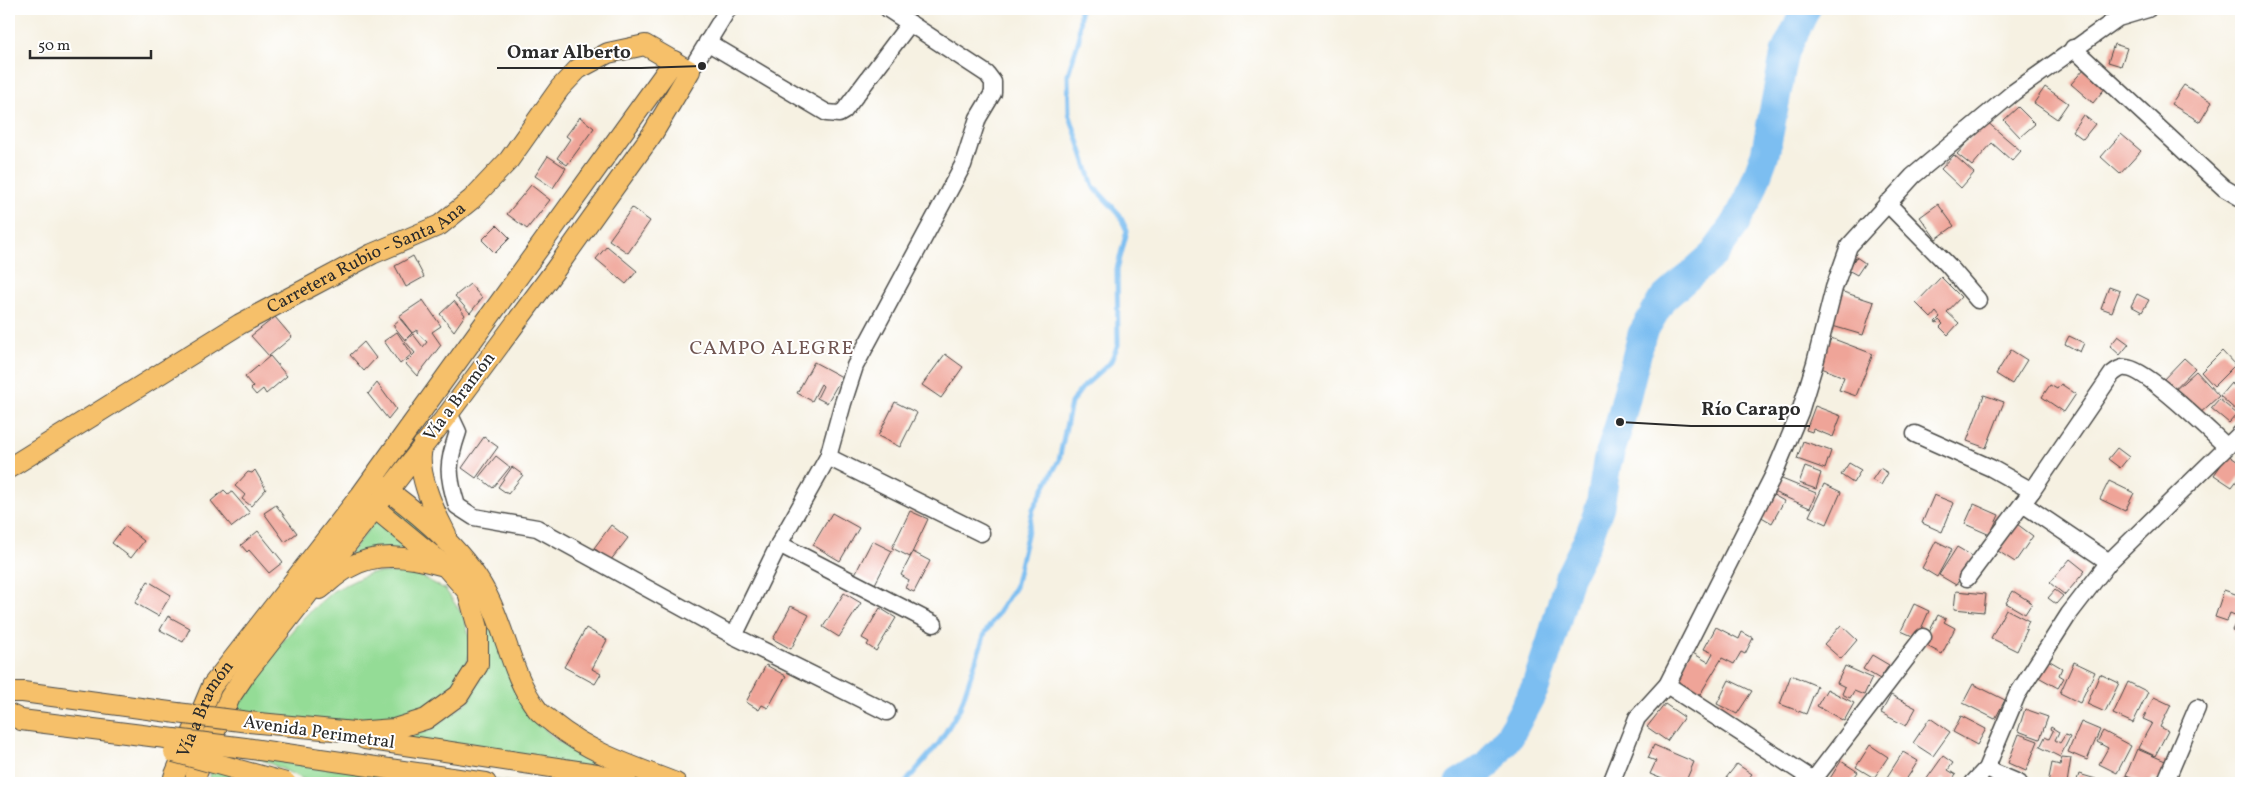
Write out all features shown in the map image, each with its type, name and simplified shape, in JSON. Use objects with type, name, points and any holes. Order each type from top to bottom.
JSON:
[{"type":"main road","name":"Carretera Rubio - Santa Ana","points":[[9,468],[240,324],[372,254],[440,225],[472,199],[509,160],[560,88],[578,69],[608,53],[646,45],[682,66]]},
{"type":"main road","name":"Vía a Bramón","points":[[174,783],[174,777],[212,686],[368,502],[388,491],[449,412],[555,270],[653,133],[682,66]]},
{"type":"main road","name":"Vía a Bramón","points":[[195,783],[196,775],[230,697],[296,609],[368,502],[372,479],[605,154],[682,66]]},
{"type":"main road","points":[[249,722],[354,732],[394,729],[426,719],[459,695],[478,665],[478,628],[468,592],[449,557],[431,501],[420,452],[423,445]]},
{"type":"main road","points":[[372,479],[419,516],[449,557],[490,600],[522,684],[538,711],[587,747],[676,783]]},
{"type":"main road","points":[[368,502],[449,557]]},
{"type":"main road","points":[[296,609],[348,567],[375,558],[449,557]]},
{"type":"main road","name":"Avenida Perimetral","points":[[9,692],[23,692],[249,722],[597,774],[627,783]]},
{"type":"main road","name":"Avenida Perimetral","points":[[9,714],[22,720],[69,726],[174,746],[245,748],[486,783]]},
{"type":"main road","points":[[174,746],[286,783]]},
{"type":"street","name":"Vía a Bramón","points":[[682,66],[707,42],[728,9]]},
{"type":"street","points":[[734,636],[779,544],[828,457],[842,403],[855,366],[963,165],[978,118],[993,93],[991,77],[888,9]]},
{"type":"street","points":[[1611,783],[1637,718],[1668,684],[1774,474],[1800,412],[1834,288],[1849,246],[1920,170],[2014,92],[2073,48],[2118,18],[2148,9]]},
{"type":"street","points":[[707,42],[827,114],[834,114],[844,111],[910,23]]},
{"type":"street","points":[[2073,48],[2224,188],[2241,198]]},
{"type":"street","points":[[1887,204],[1948,265],[1978,300]]},
{"type":"street","points":[[1967,578],[2027,497],[2112,374],[2125,367],[2150,380],[2226,446]]},
{"type":"street","points":[[449,412],[458,432],[451,453],[449,479],[458,506],[474,517],[537,528],[734,636],[887,712]]},
{"type":"street","points":[[1973,783],[1986,769],[2017,694],[2033,666],[2069,614],[2109,562],[2241,433]]},
{"type":"street","points":[[1915,434],[1991,468],[2109,562]]},
{"type":"street","points":[[828,457],[980,533]]},
{"type":"street","points":[[779,544],[934,624]]},
{"type":"street","points":[[1668,684],[1814,782],[1923,637]]},
{"type":"street","points":[[2165,783],[2196,708]]},
{"type":"street","points":[[1986,769],[2020,783]]},
{"type":"green space","points":[[390,501],[465,565],[531,716],[556,740],[586,757],[618,769],[639,783],[623,783],[389,742],[430,730],[469,701],[487,666],[449,564],[341,565]]},
{"type":"green space","points":[[412,572],[445,589],[464,617],[472,647],[462,675],[435,702],[382,725],[235,722],[235,707],[270,656],[305,616],[333,591],[370,573]]},
{"type":"green space","points":[[226,743],[478,777],[516,783],[312,783]]},
{"type":"green space","points":[[213,758],[277,783],[209,783]]},
{"type":"building","points":[[2114,44],[2127,48],[2121,66],[2108,62]]},
{"type":"building","points":[[2084,69],[2106,87],[2093,103],[2071,84]]},
{"type":"building","points":[[2184,85],[2212,102],[2200,122],[2171,104]]},
{"type":"building","points":[[2045,87],[2068,103],[2057,119],[2034,103]]},
{"type":"building","points":[[2018,107],[2035,124],[2020,137],[2004,120]]},
{"type":"building","points":[[2083,115],[2095,124],[2083,139],[2072,131]]},
{"type":"building","points":[[580,117],[594,128],[567,165],[557,158],[570,139],[566,136]]},
{"type":"building","points":[[1986,121],[2021,151],[2012,161],[1992,143],[1972,166],[1957,154]]},
{"type":"building","points":[[2121,134],[2141,151],[2120,174],[2101,157]]},
{"type":"building","points":[[1954,155],[1974,173],[1961,188],[1941,169]]},
{"type":"building","points":[[548,156],[566,168],[553,188],[535,176]]},
{"type":"building","points":[[531,185],[550,200],[527,229],[507,214]]},
{"type":"building","points":[[1938,204],[1954,226],[1936,239],[1920,217]]},
{"type":"building","points":[[632,208],[650,221],[628,253],[609,240]]},
{"type":"building","points":[[497,225],[510,238],[495,253],[482,240]]},
{"type":"building","points":[[607,246],[637,271],[626,284],[596,259]]},
{"type":"building","points":[[413,256],[424,277],[406,287],[395,266]]},
{"type":"building","points":[[1856,257],[1865,263],[1857,275],[1848,270]]},
{"type":"building","points":[[1941,277],[1961,297],[1947,312],[1959,323],[1948,335],[1940,327],[1943,324],[1939,320],[1937,323],[1935,322],[1940,317],[1936,312],[1931,318],[1916,303]]},
{"type":"building","points":[[470,284],[482,298],[470,313],[455,296]]},
{"type":"building","points":[[2109,287],[2120,291],[2112,312],[2101,308]]},
{"type":"building","points":[[1840,291],[1874,302],[1863,335],[1829,325]]},
{"type":"building","points":[[2137,294],[2149,300],[2142,312],[2131,306]]},
{"type":"building","points":[[423,300],[441,326],[432,332],[441,345],[417,376],[405,363],[415,353],[405,341],[413,334],[423,347],[427,342],[417,333],[417,330],[412,333],[399,316]]},
{"type":"building","points":[[454,301],[465,315],[454,331],[440,314]]},
{"type":"building","points":[[275,317],[292,337],[269,356],[251,336]]},
{"type":"building","points":[[400,319],[412,333],[405,340],[393,325]]},
{"type":"building","points":[[397,332],[412,354],[400,364],[384,341]]},
{"type":"building","points":[[2069,336],[2084,343],[2080,352],[2065,344]]},
{"type":"building","points":[[2118,336],[2129,344],[2120,355],[2110,346]]},
{"type":"building","points":[[1831,338],[1873,354],[1856,396],[1839,390],[1844,377],[1819,367]]},
{"type":"building","points":[[364,342],[376,358],[364,371],[350,355]]},
{"type":"building","points":[[2011,350],[2027,360],[2012,384],[1996,374]]},
{"type":"building","points":[[2222,351],[2235,365],[2214,386],[2201,372]]},
{"type":"building","points":[[945,354],[963,367],[941,398],[922,385]]},
{"type":"building","points":[[270,356],[287,376],[266,394],[263,389],[256,395],[251,389],[253,387],[245,377]]},
{"type":"building","points":[[2184,358],[2195,368],[2170,394],[2159,384]]},
{"type":"building","points":[[814,362],[842,377],[827,403],[817,398],[823,386],[821,384],[812,401],[797,393]]},
{"type":"building","points":[[2196,371],[2219,396],[2198,415],[2175,390]]},
{"type":"building","points":[[377,383],[396,409],[388,419],[368,394]]},
{"type":"building","points":[[2231,383],[2241,392],[2241,411],[2239,413],[2220,396]]},
{"type":"building","points":[[2061,384],[2076,394],[2064,412],[2042,397],[2050,385],[2057,389]]},
{"type":"building","points":[[1984,395],[2004,402],[1986,448],[1967,441]]},
{"type":"building","points":[[2219,399],[2237,414],[2229,423],[2211,408]]},
{"type":"building","points":[[895,402],[917,413],[900,447],[878,436]]},
{"type":"building","points":[[1815,406],[1841,416],[1833,437],[1813,429],[1812,432],[1806,430]]},
{"type":"building","points":[[484,437],[498,447],[476,478],[462,468]]},
{"type":"building","points":[[1803,441],[1831,451],[1825,469],[1797,459]]},
{"type":"building","points":[[2117,448],[2129,457],[2120,468],[2108,459]]},
{"type":"building","points":[[2228,455],[2241,464],[2241,475],[2232,487],[2214,475]]},
{"type":"building","points":[[496,456],[510,467],[493,488],[479,477]]},
{"type":"building","points":[[1849,463],[1861,470],[1853,483],[1841,475]]},
{"type":"building","points":[[512,467],[523,475],[508,494],[498,487]]},
{"type":"building","points":[[1805,467],[1821,473],[1816,489],[1799,483]]},
{"type":"building","points":[[1880,468],[1888,473],[1881,485],[1872,480]]},
{"type":"building","points":[[255,470],[266,489],[251,506],[242,499],[245,495],[235,486],[248,472],[252,473]]},
{"type":"building","points":[[1777,477],[1816,493],[1810,508],[1771,491]]},
{"type":"building","points":[[2109,481],[2134,493],[2125,511],[2100,499]]},
{"type":"building","points":[[1824,484],[1841,492],[1827,524],[1809,516]]},
{"type":"building","points":[[224,490],[228,494],[232,492],[250,513],[232,527],[211,501]]},
{"type":"building","points":[[1770,493],[1784,501],[1772,523],[1758,515]]},
{"type":"building","points":[[1934,495],[1954,503],[1942,532],[1922,523]]},
{"type":"building","points":[[1974,504],[1999,515],[1990,535],[1965,524]]},
{"type":"building","points":[[276,505],[297,533],[285,542],[264,513]]},
{"type":"building","points":[[910,511],[928,519],[910,557],[892,548]]},
{"type":"building","points":[[832,513],[859,528],[840,561],[813,545]]},
{"type":"building","points":[[2017,524],[2033,536],[2015,562],[1998,551]]},
{"type":"building","points":[[611,525],[628,538],[610,561],[594,548]]},
{"type":"building","points":[[125,526],[144,541],[131,558],[112,543]]},
{"type":"building","points":[[258,531],[283,562],[269,573],[249,550],[247,552],[241,545]]},
{"type":"building","points":[[872,541],[892,551],[875,584],[855,574]]},
{"type":"building","points":[[1936,541],[1952,549],[1937,577],[1922,568]]},
{"type":"building","points":[[1957,547],[1974,557],[1956,585],[1939,575]]},
{"type":"building","points":[[913,552],[930,561],[914,592],[905,588],[909,580],[901,575]]},
{"type":"building","points":[[2070,559],[2085,571],[2065,595],[2050,583]]},
{"type":"building","points":[[148,581],[171,595],[158,616],[135,603]]},
{"type":"building","points":[[2055,590],[2063,596],[2056,604],[2048,598]]},
{"type":"building","points":[[2224,590],[2241,596],[2241,604],[2237,616],[2230,613],[2227,621],[2215,617]]},
{"type":"building","points":[[1956,591],[1986,594],[1984,612],[1954,609]]},
{"type":"building","points":[[2013,591],[2032,603],[2025,614],[2006,603]]},
{"type":"building","points":[[844,593],[861,603],[839,637],[823,627]]},
{"type":"building","points":[[1914,604],[1929,611],[1917,638],[1901,631]]},
{"type":"building","points":[[791,606],[809,615],[791,649],[773,639]]},
{"type":"building","points":[[880,608],[896,618],[876,651],[867,645],[869,642],[862,638]]},
{"type":"building","points":[[2006,609],[2029,621],[2017,651],[1991,638]]},
{"type":"building","points":[[2241,613],[2241,635],[2232,630]]},
{"type":"building","points":[[1938,615],[1946,619],[1944,622],[1955,628],[1942,654],[1923,644]]},
{"type":"building","points":[[168,616],[190,628],[183,642],[160,630]]},
{"type":"building","points":[[1841,625],[1857,640],[1841,659],[1824,644]]},
{"type":"building","points":[[1716,627],[1739,639],[1742,632],[1753,638],[1745,654],[1741,652],[1734,664],[1722,658],[1699,696],[1674,681],[1691,652],[1708,662],[1713,653],[1704,649]]},
{"type":"building","points":[[586,628],[607,640],[592,669],[601,674],[595,684],[564,667]]},
{"type":"building","points":[[1872,655],[1889,665],[1880,679],[1863,669]]},
{"type":"building","points":[[2043,657],[2062,668],[2059,675],[2064,678],[2058,688],[2033,674]]},
{"type":"building","points":[[2074,662],[2095,672],[2080,703],[2060,693]]},
{"type":"building","points":[[766,665],[786,676],[768,708],[762,705],[759,710],[746,702]]},
{"type":"building","points":[[1845,666],[1872,678],[1864,695],[1854,691],[1850,698],[1842,694],[1845,687],[1837,683]]},
{"type":"building","points":[[2100,674],[2119,683],[2105,712],[2087,704]]},
{"type":"building","points":[[1791,675],[1817,686],[1806,714],[1780,704]]},
{"type":"building","points":[[1729,680],[1752,691],[1737,714],[1717,704]]},
{"type":"building","points":[[2128,682],[2148,692],[2133,723],[2113,714]]},
{"type":"building","points":[[1973,684],[2005,700],[1995,719],[1963,703]]},
{"type":"building","points":[[1827,689],[1854,703],[1844,721],[1817,706]]},
{"type":"building","points":[[1891,695],[1916,708],[1906,726],[1881,713]]},
{"type":"building","points":[[2154,697],[2171,705],[2160,727],[2168,731],[2155,756],[2138,748],[2152,723],[2143,719]]},
{"type":"building","points":[[1665,704],[1684,717],[1667,741],[1647,727]]},
{"type":"building","points":[[2025,709],[2048,717],[2040,739],[2018,731]]},
{"type":"building","points":[[1961,716],[1986,729],[1977,745],[1953,732]]},
{"type":"building","points":[[1930,718],[1950,732],[1933,756],[1913,743]]},
{"type":"building","points":[[2081,722],[2100,730],[2087,760],[2068,752]]},
{"type":"building","points":[[2051,727],[2059,732],[2055,740],[2060,743],[2065,735],[2070,737],[2060,757],[2040,747],[2045,737],[2049,739],[2053,731],[2050,729]]},
{"type":"building","points":[[2103,731],[2131,746],[2117,773],[2099,764],[2108,748],[2097,742]]},
{"type":"building","points":[[2019,734],[2038,741],[2026,771],[2008,763]]},
{"type":"building","points":[[1654,745],[1694,762],[1685,783],[1672,783],[1650,774],[1656,761],[1648,758]]},
{"type":"building","points":[[1870,745],[1888,757],[1874,778],[1856,767]]},
{"type":"building","points":[[2137,749],[2170,763],[2163,782],[2153,777],[2150,783],[2145,783],[2126,775]]},
{"type":"building","points":[[1903,752],[1918,761],[1904,783],[1898,783],[1887,777]]},
{"type":"building","points":[[1943,756],[1953,763],[1948,770],[1956,775],[1950,783],[1942,778],[1938,783],[1931,783],[1926,780]]},
{"type":"building","points":[[2062,757],[2071,758],[2067,783],[2048,783],[2052,763],[2060,765]]},
{"type":"building","points":[[1841,761],[1858,772],[1850,783],[1827,783]]},
{"type":"building","points":[[1737,764],[1752,774],[1745,783],[1722,783]]},
{"type":"building","points":[[2079,774],[2096,779],[2095,783],[2076,783]]},
{"type":"building","points":[[2125,776],[2127,776],[2141,783],[2122,783]]},
{"type":"waterway","points":[[905,783],[939,743],[960,708],[985,633],[1015,587],[1033,509],[1059,460],[1071,403],[1082,388],[1110,363],[1118,345],[1117,269],[1127,231],[1119,214],[1093,186],[1069,113],[1068,74],[1079,39],[1080,9]]},
{"type":"waterway","points":[[1459,783],[1487,766],[1511,733],[1535,688],[1551,641],[1569,577],[1588,539],[1600,506],[1607,463],[1620,422],[1642,334],[1662,300],[1714,254],[1734,226],[1749,198],[1765,154],[1785,52],[1806,9]]},
{"type":"place","name":"Omar Alberto","points":[[702,66]]},
{"type":"place","name":"Río Carapo","points":[[1620,422]]},
{"type":"district","name":"CAMPO ALEGRE","points":[[772,349]]}]
